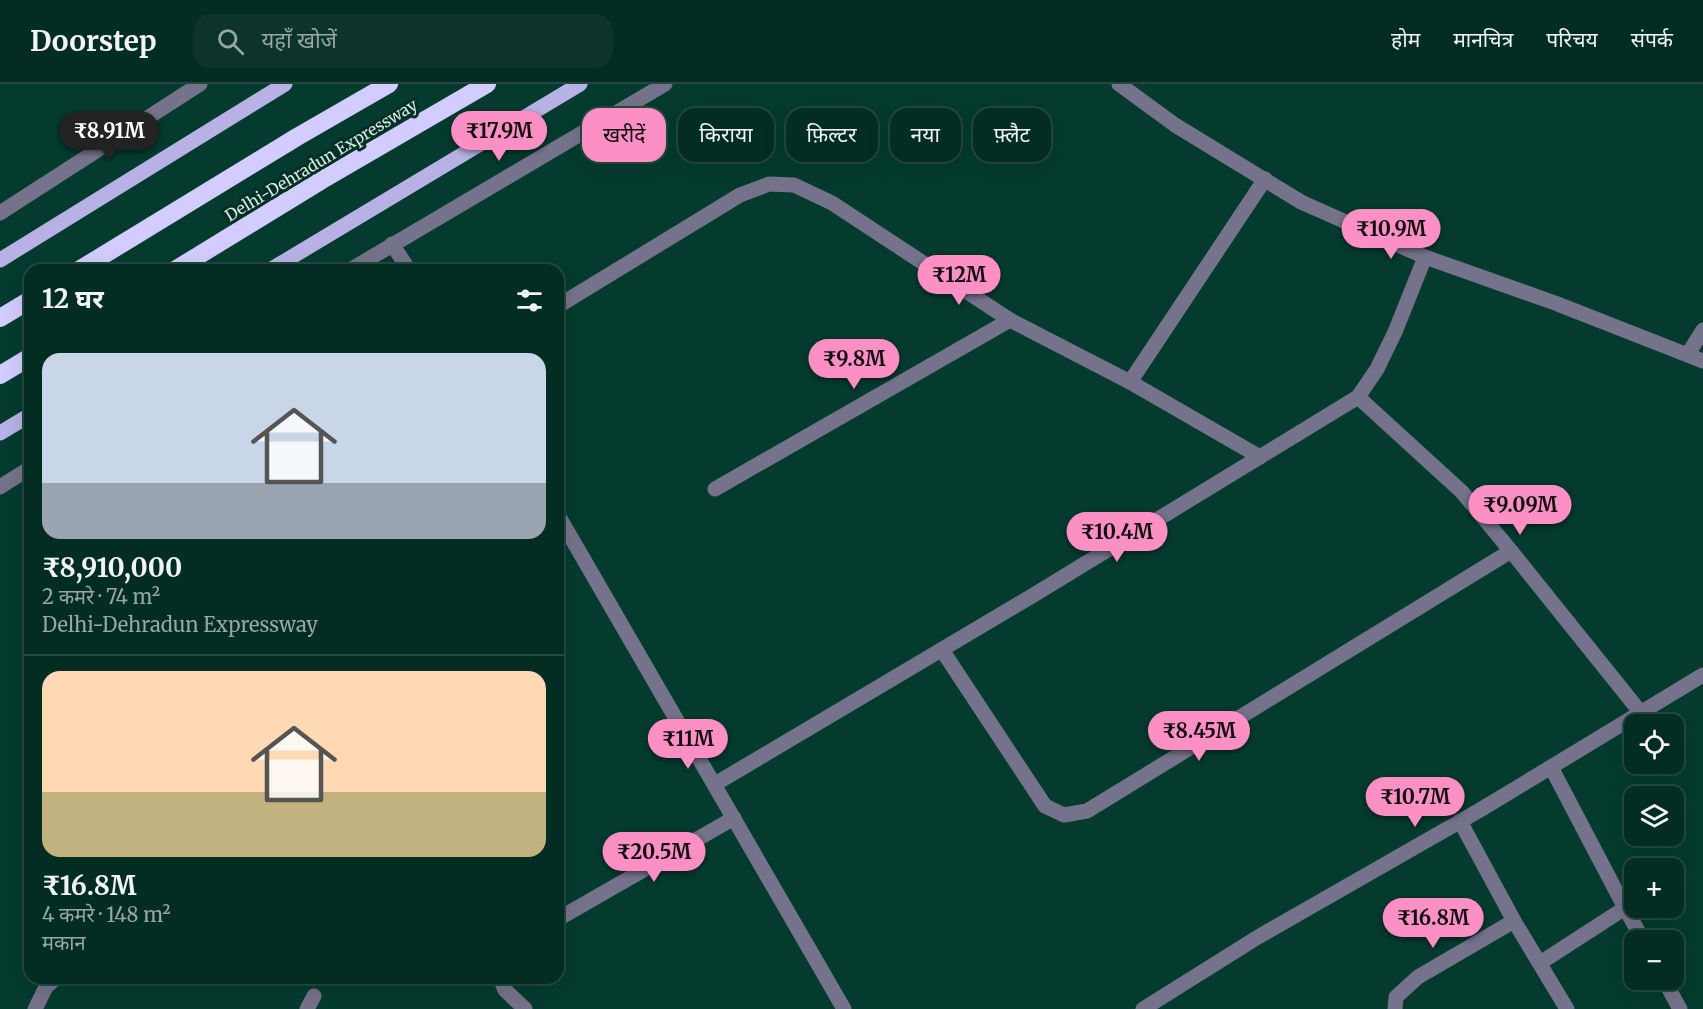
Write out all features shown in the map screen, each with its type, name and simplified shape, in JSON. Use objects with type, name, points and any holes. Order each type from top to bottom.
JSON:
[{"type":"highway","name":"Delhi-Dehradun Expressway","points":[[89,264],[297,137],[389,84]]},
{"type":"highway","name":"Delhi-Dehradun Expressway","points":[[185,264],[322,180],[488,84]]},
{"type":"highway","points":[[0,318],[24,304]]},
{"type":"highway","points":[[0,375],[24,361]]},
{"type":"main road","points":[[0,260],[285,84]]},
{"type":"main road","points":[[280,264],[580,84]]},
{"type":"main road","points":[[0,433],[24,419]]},
{"type":"street","points":[[0,213],[200,84]]},
{"type":"street","points":[[360,264],[665,84]]},
{"type":"street","points":[[1119,84],[1175,125],[1301,202],[1425,257],[1556,303],[1703,361]]},
{"type":"street","points":[[1130,382],[1265,179]]},
{"type":"street","points":[[564,302],[740,195],[769,184],[794,185],[832,203],[1010,320],[1130,382],[1260,457]]},
{"type":"street","points":[[392,244],[405,264]]},
{"type":"street","points":[[715,784],[942,650],[1358,397],[1377,369],[1391,341],[1425,257]]},
{"type":"street","points":[[715,489],[1010,320]]},
{"type":"street","points":[[1688,354],[1703,330]]},
{"type":"street","points":[[1358,397],[1462,492],[1641,713]]},
{"type":"street","points":[[0,487],[24,472]]},
{"type":"street","points":[[564,526],[844,1009]]},
{"type":"street","points":[[942,650],[1045,806],[1064,814],[1087,811],[1511,551]]},
{"type":"street","points":[[1143,1009],[1258,937],[1460,821],[1703,675]]},
{"type":"street","points":[[1551,767],[1624,906]]},
{"type":"street","points":[[564,916],[734,818]]},
{"type":"street","points":[[1460,821],[1514,921],[1567,1009]]},
{"type":"street","points":[[1540,963],[1624,909]]},
{"type":"street","points":[[1395,1009],[1396,997],[1418,977],[1514,921]]},
{"type":"street","points":[[35,1009],[49,984]]},
{"type":"street","points":[[502,984],[505,990],[525,1009]]},
{"type":"street","points":[[1670,990],[1680,1009]]}]
